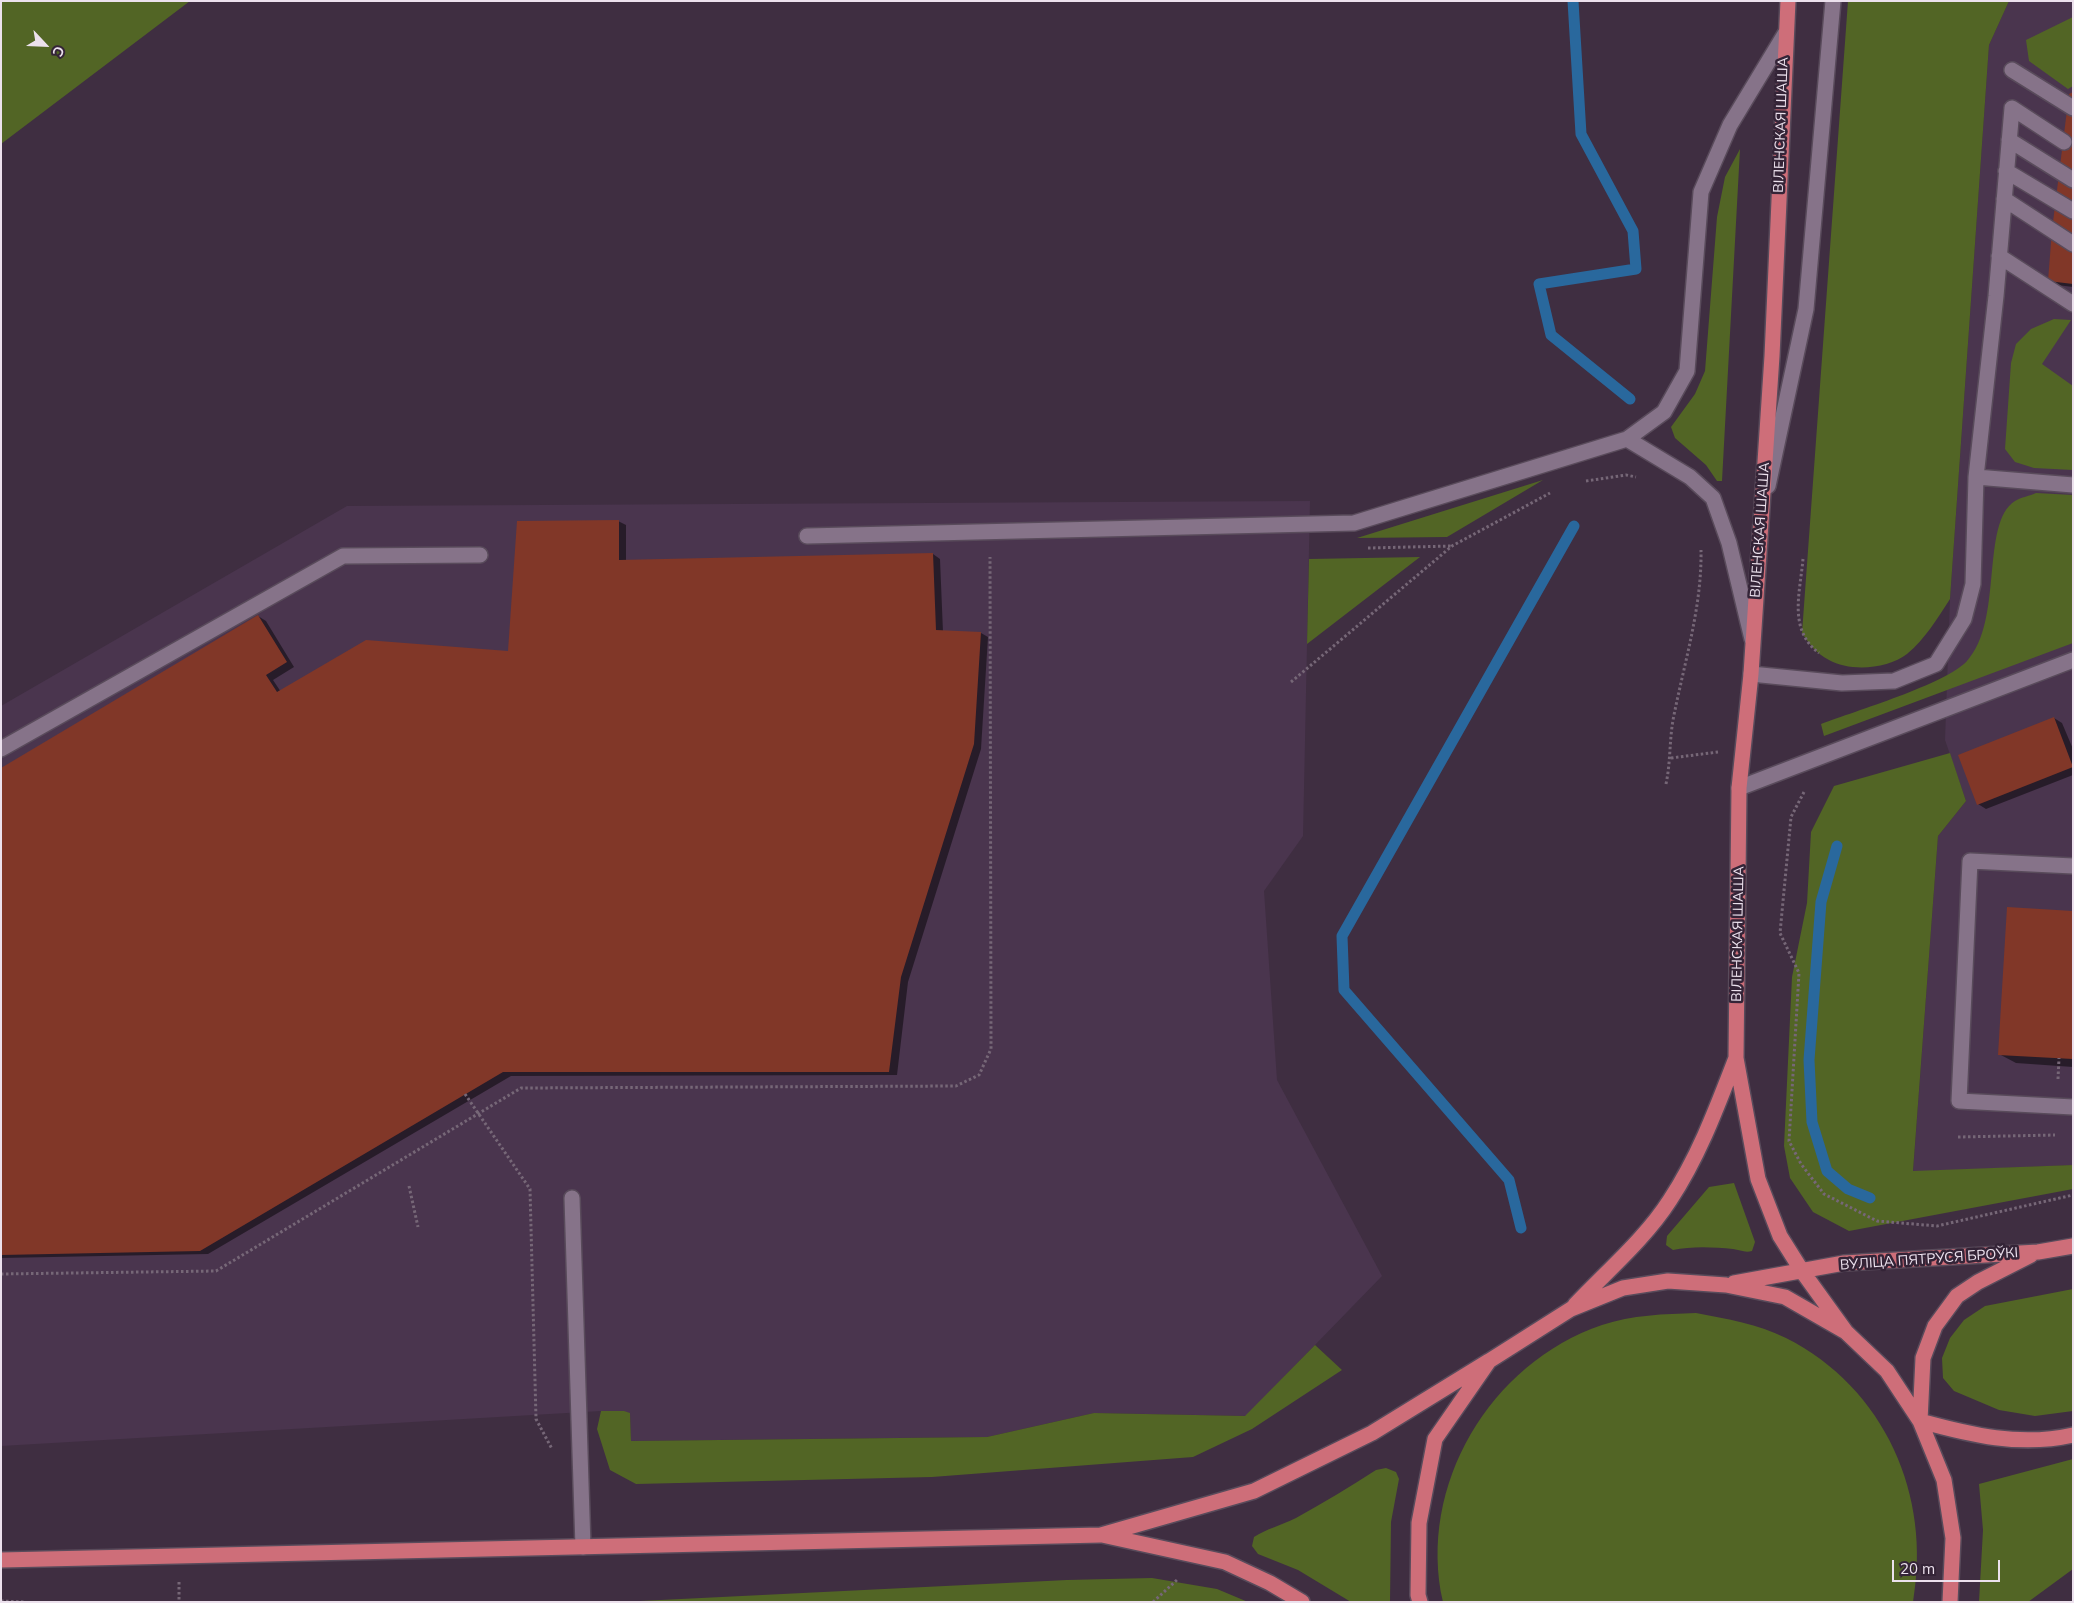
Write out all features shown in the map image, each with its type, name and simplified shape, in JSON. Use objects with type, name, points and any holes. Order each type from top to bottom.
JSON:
[{"type":"main road","name":"ВІЛЕНСКАЯ ШАША","points":[[1736,1058],[1739,788],[1745,749],[1751,674],[1772,356],[1785,34],[1788,1]]},
{"type":"main road","points":[[1736,1058],[1758,1178],[1780,1236],[1802,1271],[1846,1332],[1887,1370],[1920,1421],[1944,1480],[1953,1538],[1950,1602]]},
{"type":"main road","points":[[1570,1309],[1637,1240],[1669,1202],[1696,1156],[1736,1058]]},
{"type":"main road","name":"ВУЛІЦА ПЯТРУСЯ БРОЎКІ","points":[[1726,1285],[1844,1263],[2038,1252],[2073,1246]]},
{"type":"main road","points":[[1920,1421],[1923,1358],[1935,1326],[1957,1296],[1978,1282],[2038,1252]]},
{"type":"main road","points":[[1100,1535],[1254,1490],[1372,1433],[1570,1309],[1623,1288],[1668,1281],[1726,1285],[1784,1297],[1846,1332]]},
{"type":"main road","points":[[1419,1599],[1419,1523],[1434,1439],[1489,1361]]},
{"type":"main road","points":[[1920,1421],[1978,1436],[2047,1441],[2073,1435]]},
{"type":"main road","points":[[1,1560],[1100,1535],[1225,1562],[1270,1583],[1302,1602]]},
{"type":"lane","points":[[1762,514],[1806,309],[1833,1]]},
{"type":"lane","points":[[808,536],[1354,523],[1628,439],[1664,412],[1687,371],[1701,192],[1730,125],[1785,34]]},
{"type":"lane","points":[[2012,70],[2073,108]]},
{"type":"lane","points":[[1751,674],[1842,683],[1894,681],[1936,664],[1964,619],[1973,584],[1976,478],[2012,108],[2064,142]]},
{"type":"lane","points":[[2009,140],[2073,180]]},
{"type":"lane","points":[[2006,171],[2073,211]]},
{"type":"lane","points":[[2004,199],[2073,244]]},
{"type":"lane","points":[[1999,256],[2073,304]]},
{"type":"lane","points":[[1628,439],[1690,477],[1713,498],[1728,543],[1753,644]]},
{"type":"lane","points":[[1976,478],[2073,486]]},
{"type":"lane","points":[[1,749],[343,556],[480,555]]},
{"type":"lane","points":[[1739,788],[2073,660]]},
{"type":"lane","points":[[2073,866],[1970,861],[1959,1101],[2073,1106]]},
{"type":"lane","points":[[572,1198],[583,1547]]},
{"type":"path","points":[[1582,482],[1626,475],[1640,478]]},
{"type":"path","points":[[1291,682],[1452,546],[1558,488]]},
{"type":"path","points":[[1,1274],[216,1271],[521,1088],[956,1086],[979,1075],[991,1049],[990,532]]},
{"type":"path","points":[[1666,784],[1671,758],[1673,718],[1697,613],[1702,574],[1701,543]]},
{"type":"path","points":[[1803,559],[1798,623],[1810,647],[1823,656]]},
{"type":"path","points":[[1671,758],[1745,749]]},
{"type":"path","points":[[1808,787],[1791,817],[1780,933],[1799,973],[1789,1142],[1801,1164],[1824,1194],[1877,1221],[1937,1226],[2073,1195]]},
{"type":"path","points":[[465,1094],[530,1189],[536,1419],[552,1449],[552,1457]]},
{"type":"path","points":[[1958,1137],[2064,1134]]},
{"type":"path","points":[[409,1186],[418,1227]]},
{"type":"path","points":[[1153,1602],[1181,1577]]},
{"type":"path","points":[[1,1601],[25,1602]]},
{"type":"shaded area","points":[[2009,1],[2073,1],[2073,1165],[1913,1172],[1938,836],[1966,801],[1945,740],[1950,599],[1989,45]]},
{"type":"shaded area","points":[[1310,501],[1303,836],[1264,891],[1277,1080],[1382,1276],[1246,1416],[1094,1413],[987,1437],[631,1441],[630,1413],[601,1411],[1,1446],[1,706],[347,506]]},
{"type":"green space","points":[[1,1],[190,1],[1,144]]},
{"type":"green space","points":[[1848,1],[2009,1],[1989,45],[1950,599],[1925,635],[1907,654],[1890,663],[1869,667],[1847,666],[1829,660],[1807,641],[1802,633]]},
{"type":"green space","points":[[2073,17],[2073,86],[2068,89],[2029,61],[2026,40]]},
{"type":"green space","points":[[1740,149],[1722,481],[1717,481],[1706,465],[1675,438],[1671,427],[1695,394],[1705,371],[1717,217],[1725,177]]},
{"type":"green space","points":[[2054,319],[2071,320],[2042,364],[2073,386],[2073,470],[2034,468],[2015,462],[2005,449],[2011,363],[2016,344],[2031,329]]},
{"type":"green space","points":[[1543,480],[1447,537],[1357,538]]},
{"type":"green space","points":[[2036,493],[2073,495],[2073,643],[1824,736],[1821,724],[1921,688],[1956,670],[1967,661],[1978,644],[1985,622],[1994,551],[2004,513],[2015,501]]},
{"type":"green space","points":[[1420,557],[1307,644],[1309,559]]},
{"type":"green space","points":[[1950,753],[1966,801],[1938,836],[1913,1171],[2073,1165],[2073,1189],[1849,1231],[1813,1212],[1790,1178],[1784,1146],[1792,977],[1807,903],[1811,832],[1834,786]]},
{"type":"green space","points":[[1734,1183],[1755,1242],[1752,1251],[1745,1252],[1733,1249],[1703,1247],[1673,1250],[1666,1245],[1667,1236],[1709,1187]]},
{"type":"green space","points":[[2073,1289],[2073,1411],[2035,1416],[1999,1410],[1954,1391],[1943,1378],[1942,1358],[1950,1338],[1964,1320],[1985,1306]]},
{"type":"green space","points":[[1696,1313],[1753,1326],[1786,1338],[1821,1359],[1850,1385],[1875,1416],[1894,1449],[1907,1485],[1915,1523],[1917,1562],[1913,1602],[1443,1602],[1438,1558],[1441,1515],[1452,1473],[1471,1434],[1496,1399],[1526,1368],[1562,1343],[1602,1325],[1636,1317]]},
{"type":"green space","points":[[1315,1345],[1342,1370],[1252,1429],[1193,1457],[932,1477],[636,1484],[610,1470],[597,1429],[601,1411],[624,1411],[630,1413],[631,1441],[987,1437],[1094,1413],[1245,1416]]},
{"type":"green space","points":[[2073,1459],[2073,1569],[2028,1602],[1979,1602],[1983,1530],[1979,1484]]},
{"type":"green space","points":[[1386,1468],[1396,1472],[1399,1479],[1391,1522],[1390,1602],[1351,1602],[1298,1570],[1258,1554],[1252,1546],[1254,1537],[1259,1534],[1296,1518],[1376,1470]]},
{"type":"green space","points":[[1152,1578],[1217,1589],[1248,1602],[620,1602],[1067,1580]]},
{"type":"building","points":[[2073,92],[2073,284],[2048,281],[2052,230],[2069,94]]},
{"type":"building","points":[[619,520],[619,560],[933,553],[936,630],[981,632],[974,744],[901,977],[889,1072],[503,1072],[200,1251],[1,1255],[1,768],[258,615],[287,662],[266,675],[277,692],[366,640],[508,651],[517,521]]},
{"type":"building","points":[[2054,717],[2073,767],[1977,805],[1958,755]]},
{"type":"building","points":[[2007,907],[2073,911],[2073,1059],[1998,1055]]},
{"type":"waterway","points":[[1573,1],[1581,134],[1633,231],[1636,269],[1539,284],[1551,335],[1630,399]]},
{"type":"waterway","points":[[1521,1228],[1509,1180],[1344,990],[1342,936],[1574,526]]},
{"type":"waterway","points":[[1837,846],[1821,902],[1809,1060],[1812,1122],[1827,1171],[1848,1189],[1870,1198]]}]
